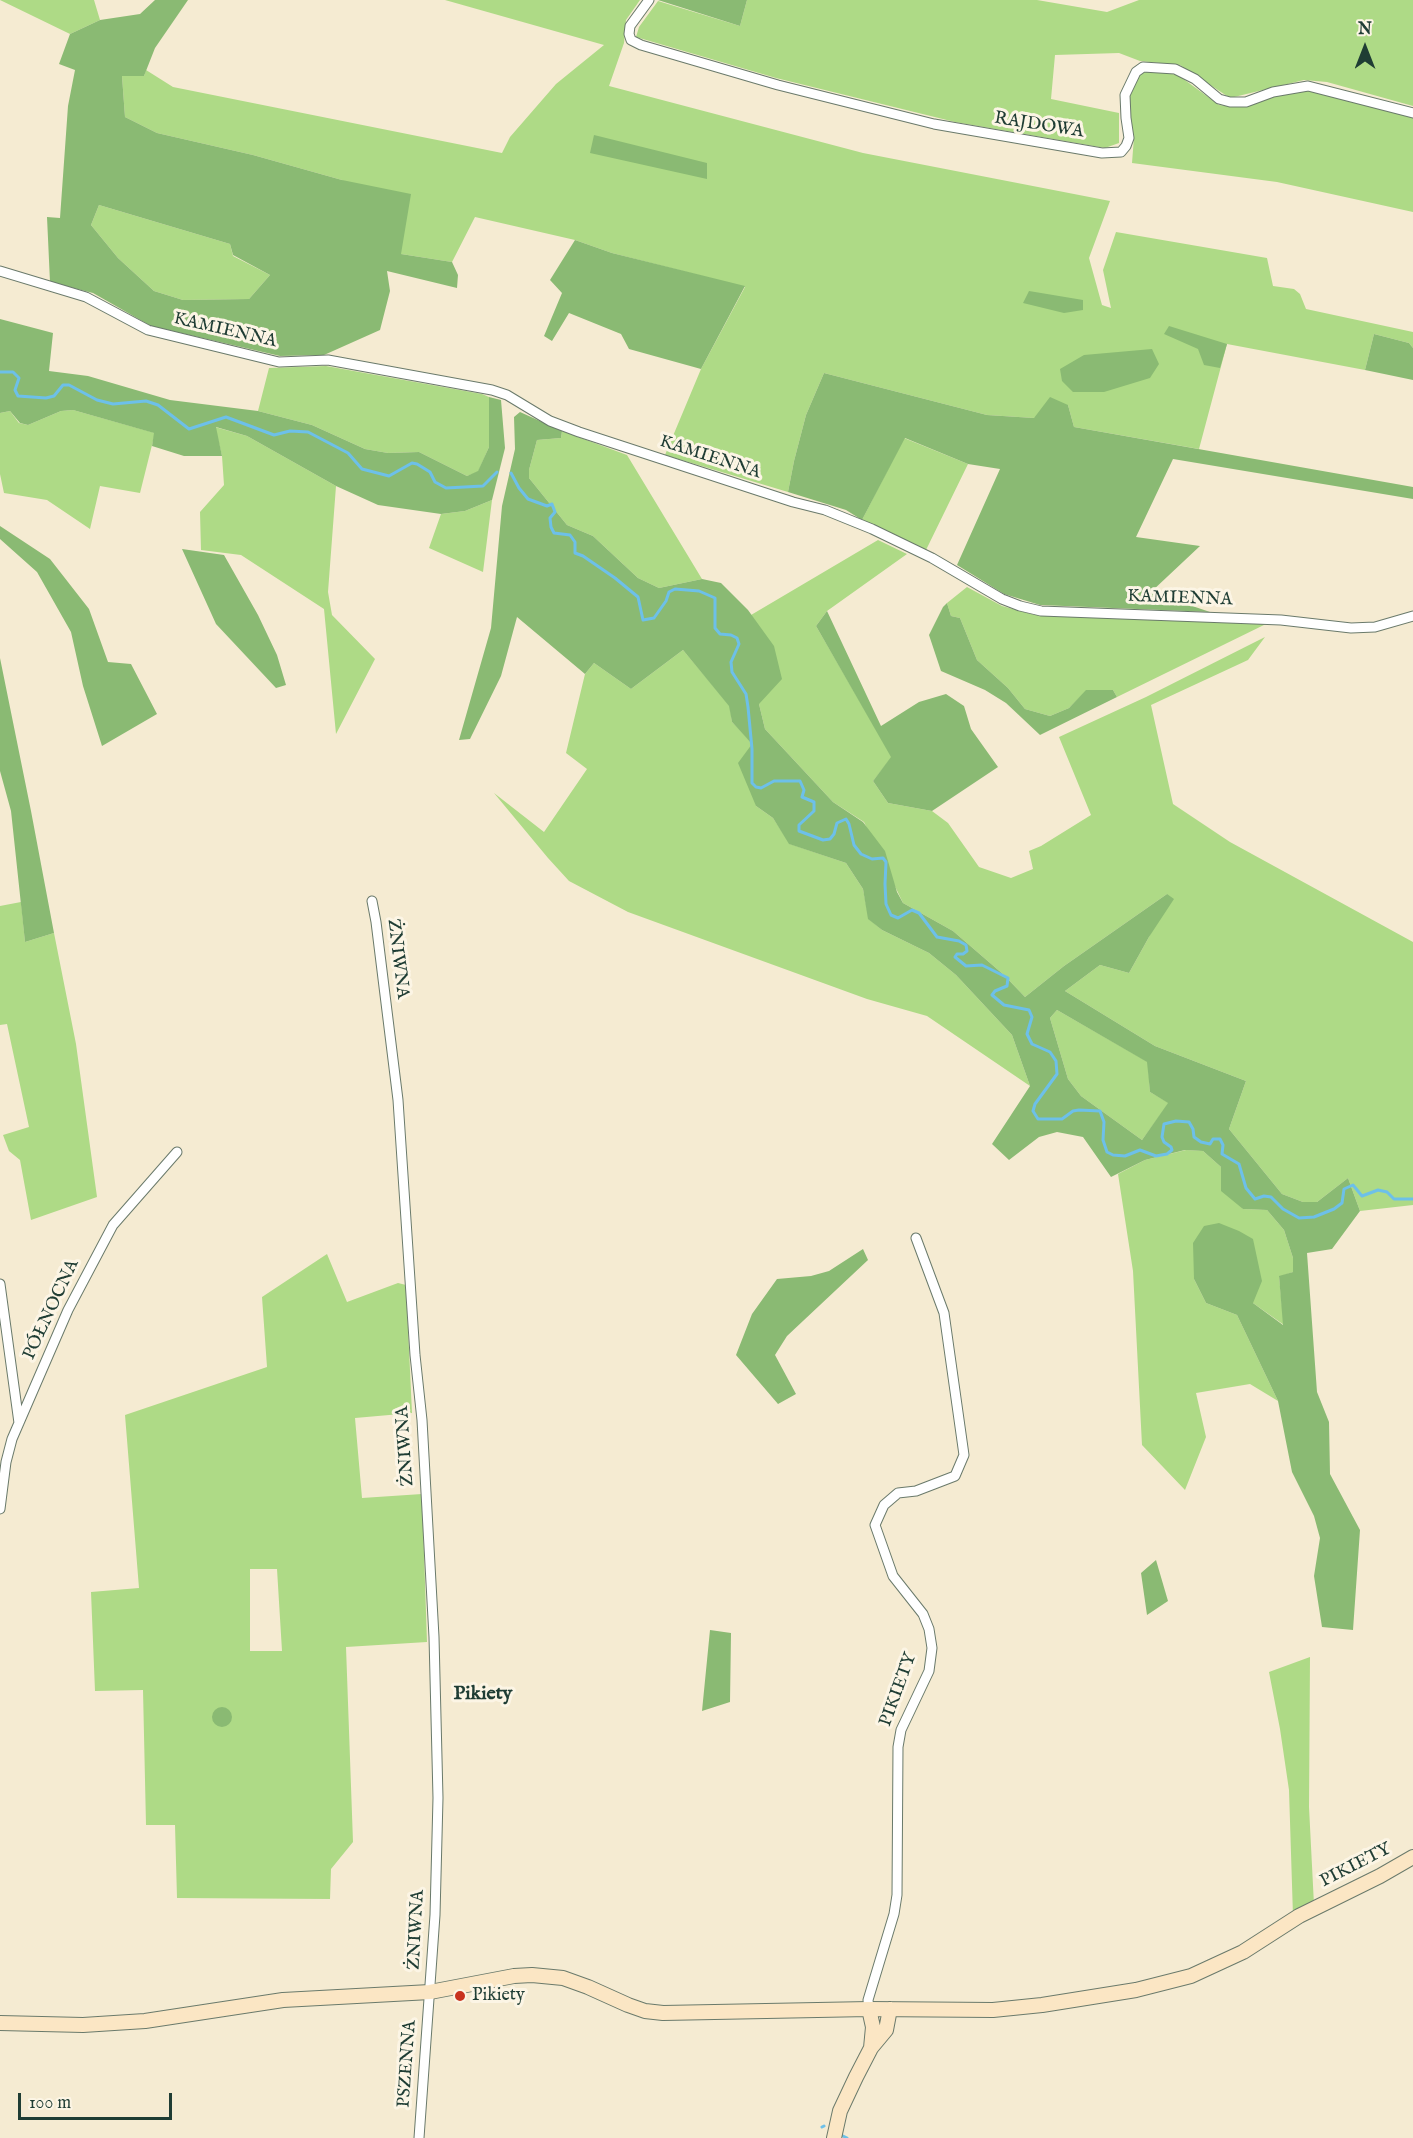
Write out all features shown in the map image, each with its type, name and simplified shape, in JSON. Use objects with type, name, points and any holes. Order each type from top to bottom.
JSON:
[{"type":"street","name":"RAJDOWA","points":[[650,0],[630,26],[629,34],[632,40],[641,45],[778,85],[934,124],[1102,153],[1121,152],[1126,147],[1129,138],[1125,95],[1136,72],[1143,67],[1175,69],[1195,79],[1219,99],[1230,102],[1246,102],[1273,92],[1308,86],[1413,112]]},
{"type":"street","name":"KAMIENNA","points":[[0,272],[86,297],[148,330],[279,362],[328,360],[492,390],[507,395],[550,421],[579,432],[793,502],[825,510],[872,529],[932,558],[1002,599],[1020,606],[1041,611],[1281,620],[1351,628],[1375,627],[1413,616]]},
{"type":"street","name":"ŻNIWNA","points":[[372,901],[398,1100],[426,1480],[434,1637],[438,1798],[430,1992]]},
{"type":"street","name":"PÓŁNOCNA","points":[[0,1509],[6,1462],[19,1423],[68,1310],[113,1225],[177,1152]]},
{"type":"street","name":"PIKIETY","points":[[869,2009],[868,2000],[894,1914],[897,1895],[898,1747],[902,1730],[926,1680],[932,1648],[929,1629],[923,1614],[893,1576],[875,1526],[884,1505],[898,1493],[916,1491],[955,1476],[964,1455],[944,1313],[916,1238]]},
{"type":"street","points":[[0,1284],[19,1423]]},
{"type":"street","name":"PIKIETY","points":[[0,2023],[116,2024],[295,1999],[430,1992],[514,1976],[532,1975],[563,1978],[588,1986],[645,2011],[663,2013],[869,2009],[993,2010],[1041,2005],[1136,1990],[1164,1984],[1200,1972],[1234,1956],[1299,1916],[1413,1857]]},
{"type":"street","name":"PSZENNA","points":[[419,2138],[430,1992]]},
{"type":"street","points":[[869,2009],[873,2027],[871,2048]]},
{"type":"street","points":[[834,2138],[840,2111],[871,2048],[886,2030],[890,2009]]},
{"type":"green space","points":[[0,0],[94,0],[100,20],[70,34]]},
{"type":"green space","points":[[155,0],[188,0],[155,48],[144,76],[122,76],[125,117],[157,133],[253,155],[342,180],[411,194],[401,254],[452,262],[458,275],[457,288],[387,271],[390,291],[380,330],[324,355],[280,356],[151,326],[93,293],[50,282],[47,217],[60,218],[68,106],[75,70],[59,64],[70,34],[100,20],[140,14]],"holes":[[[99,205],[230,244],[233,255],[270,275],[249,299],[183,300],[154,291],[118,258],[91,225]]]},
{"type":"green space","points":[[445,0],[640,0],[626,20],[624,43],[609,86],[863,153],[1110,201],[1089,258],[1102,305],[1111,308],[1103,270],[1116,232],[1267,258],[1273,286],[1294,289],[1300,294],[1306,309],[1413,332],[1413,348],[1409,343],[1374,334],[1365,370],[1227,344],[1199,449],[1074,427],[1068,405],[1034,418],[987,415],[824,373],[806,415],[788,492],[665,455],[701,369],[745,287],[612,253],[575,240],[475,217],[452,262],[401,254],[342,180],[253,155],[157,133],[125,117],[122,76],[144,76],[146,70],[173,87],[502,153],[510,137],[556,84],[604,45]]},
{"type":"green space","points":[[658,0],[747,0],[740,26]]},
{"type":"green space","points":[[747,0],[1037,0],[1107,12],[1139,0],[1413,0],[1413,106],[1327,82],[1304,80],[1230,98],[1180,65],[1140,61],[1119,53],[1055,55],[1051,99],[1119,113],[1119,143],[1105,148],[955,122],[776,78],[636,37],[639,27],[658,1],[740,26]]},
{"type":"green space","points":[[1151,71],[1178,75],[1219,105],[1239,107],[1281,94],[1306,90],[1413,116],[1413,212],[1277,182],[1132,163],[1134,137],[1129,112],[1129,96],[1133,81],[1142,73]]},
{"type":"green space","points":[[594,135],[707,163],[707,179],[590,153]]},
{"type":"green space","points":[[99,205],[230,244],[233,256],[270,275],[249,299],[183,300],[154,291],[118,258],[91,225]]},
{"type":"green space","points":[[575,240],[612,253],[745,286],[701,369],[629,349],[621,334],[569,313],[552,341],[544,336],[562,293],[550,280]]},
{"type":"green space","points":[[1029,291],[1083,300],[1083,310],[1064,313],[1023,303]]},
{"type":"green space","points":[[0,319],[53,333],[49,371],[88,376],[170,400],[258,411],[312,425],[365,449],[388,453],[419,452],[467,476],[478,471],[489,447],[489,397],[501,400],[505,448],[492,500],[465,511],[441,514],[378,505],[336,486],[247,436],[216,427],[222,456],[184,456],[152,446],[154,433],[73,410],[61,411],[28,425],[20,423],[10,411],[0,413]]},
{"type":"green space","points":[[1169,326],[1227,344],[1220,368],[1204,365],[1198,349],[1164,334]]},
{"type":"green space","points":[[1374,334],[1409,343],[1413,348],[1413,380],[1365,370]]},
{"type":"green space","points":[[1152,349],[1159,364],[1150,378],[1104,392],[1073,392],[1062,381],[1060,369],[1084,355]]},
{"type":"green space","points":[[326,366],[489,397],[489,447],[478,472],[467,476],[419,452],[388,453],[365,449],[312,425],[258,411],[269,368]]},
{"type":"green space","points":[[824,373],[987,415],[1034,418],[1050,397],[1068,405],[1074,427],[1413,487],[1413,499],[1173,459],[1136,537],[1200,546],[1151,592],[1210,612],[1040,605],[1004,594],[957,565],[1000,469],[968,464],[905,438],[862,520],[846,510],[788,492],[806,415]]},
{"type":"green space","points":[[73,410],[155,433],[140,493],[100,486],[90,529],[47,500],[4,493],[0,474],[0,413],[10,411],[19,423],[28,425],[61,411]]},
{"type":"green space","points":[[520,412],[562,431],[561,438],[537,440],[529,478],[567,525],[593,536],[638,578],[659,588],[702,579],[721,583],[748,610],[774,646],[782,679],[759,704],[765,729],[833,802],[863,822],[885,851],[897,892],[903,903],[953,931],[1004,975],[1025,997],[1064,966],[1167,894],[1174,899],[1129,973],[1100,965],[1065,991],[1155,1046],[1246,1081],[1229,1129],[1282,1194],[1303,1202],[1317,1202],[1348,1178],[1360,1211],[1332,1249],[1307,1253],[1317,1392],[1329,1422],[1330,1474],[1360,1530],[1353,1630],[1322,1627],[1314,1576],[1320,1538],[1314,1516],[1292,1472],[1278,1401],[1237,1315],[1206,1303],[1194,1279],[1193,1243],[1204,1226],[1219,1223],[1239,1231],[1253,1239],[1262,1281],[1253,1303],[1283,1325],[1279,1276],[1293,1272],[1293,1258],[1284,1230],[1267,1210],[1243,1209],[1221,1191],[1221,1167],[1203,1151],[1185,1150],[1145,1160],[1111,1177],[1083,1137],[1057,1132],[1039,1137],[1009,1160],[992,1144],[1030,1086],[1012,1035],[956,975],[929,953],[882,930],[868,919],[863,889],[846,863],[789,844],[773,818],[756,806],[738,763],[752,744],[732,722],[729,706],[683,650],[631,689],[594,663],[585,674],[517,617],[501,676],[470,739],[459,740],[491,628],[502,506],[515,449],[514,417]],"holes":[[[1057,1010],[1147,1062],[1150,1092],[1168,1103],[1142,1140],[1081,1096],[1068,1079],[1050,1018]]]},
{"type":"green space","points":[[215,427],[247,436],[336,486],[328,592],[332,615],[375,659],[336,734],[324,609],[241,555],[201,550],[200,512],[224,485],[222,456]]},
{"type":"green space","points":[[562,431],[627,455],[702,579],[659,588],[638,578],[593,536],[567,525],[529,478],[537,440],[561,438]]},
{"type":"green space","points":[[904,438],[968,464],[926,550],[862,520]]},
{"type":"green space","points":[[492,500],[483,572],[429,548],[441,514],[465,511]]},
{"type":"green space","points":[[0,526],[50,559],[89,609],[108,662],[131,664],[157,714],[102,746],[83,686],[71,632],[37,572],[0,539]]},
{"type":"green space","points":[[878,540],[907,554],[827,611],[816,626],[892,757],[873,781],[888,803],[932,811],[948,823],[979,867],[1011,878],[1033,869],[1029,851],[1091,815],[1059,737],[1146,697],[1265,637],[1248,660],[1151,705],[1173,804],[1230,842],[1413,942],[1413,1205],[1360,1211],[1348,1178],[1317,1202],[1303,1202],[1282,1194],[1229,1129],[1246,1081],[1155,1046],[1065,991],[1100,965],[1129,973],[1149,937],[1167,894],[1064,966],[1025,997],[1004,975],[953,931],[903,903],[864,822],[833,802],[765,729],[759,704],[751,615]]},
{"type":"green space","points":[[182,549],[224,555],[258,615],[277,655],[286,685],[276,688],[216,624]]},
{"type":"green space","points":[[967,587],[1002,606],[1035,615],[1268,623],[1117,697],[1113,690],[1086,691],[1069,708],[1050,716],[1025,709],[1008,688],[977,660],[960,618],[951,616],[947,603]]},
{"type":"green space","points":[[947,603],[951,616],[960,618],[977,660],[1008,688],[1025,709],[1050,716],[1069,708],[1086,690],[1113,690],[1117,697],[1040,735],[1006,703],[985,690],[941,671],[929,635]]},
{"type":"green space","points":[[827,611],[881,726],[919,702],[946,694],[964,706],[971,729],[998,767],[932,811],[888,803],[873,781],[891,757],[816,626]]},
{"type":"green space","points":[[683,650],[730,706],[732,722],[753,744],[756,806],[773,818],[790,844],[846,863],[863,889],[869,919],[882,930],[929,953],[956,975],[1012,1035],[1030,1086],[927,1016],[867,999],[628,912],[569,881],[494,793],[544,832],[587,769],[566,753],[585,674],[594,663],[631,689]]},
{"type":"green space","points":[[0,658],[54,933],[25,942],[11,811],[0,771]]},
{"type":"green space","points":[[21,902],[25,942],[54,933],[76,1044],[97,1197],[31,1220],[20,1160],[9,1151],[3,1135],[29,1127],[7,1024],[0,1025],[0,906]]},
{"type":"green space","points":[[1057,1010],[1148,1062],[1150,1092],[1169,1103],[1142,1140],[1081,1096],[1068,1079],[1050,1018]]},
{"type":"green space","points":[[1186,1150],[1203,1151],[1221,1167],[1243,1209],[1267,1210],[1284,1230],[1293,1258],[1293,1272],[1279,1277],[1284,1325],[1253,1303],[1194,1279],[1206,1303],[1237,1315],[1278,1401],[1250,1384],[1196,1393],[1206,1437],[1185,1490],[1142,1445],[1133,1271],[1118,1174],[1145,1160]]},
{"type":"green space","points":[[863,1249],[868,1260],[787,1336],[775,1355],[796,1394],[778,1404],[736,1355],[752,1314],[777,1279],[811,1276],[829,1271]]},
{"type":"green space","points":[[327,1254],[347,1302],[398,1283],[406,1285],[412,1413],[355,1418],[362,1498],[422,1494],[427,1642],[346,1647],[353,1842],[331,1869],[330,1899],[177,1898],[175,1825],[146,1825],[143,1690],[95,1691],[91,1592],[139,1588],[125,1415],[267,1367],[262,1297]],"holes":[[[250,1569],[277,1569],[282,1651],[250,1651]]]},
{"type":"green space","points":[[1156,1560],[1168,1601],[1147,1615],[1141,1573]]},
{"type":"green space","points":[[710,1630],[731,1633],[730,1702],[702,1711]]},
{"type":"green space","points":[[1310,1657],[1309,1807],[1314,1905],[1293,1916],[1289,1790],[1269,1672]]},
{"type":"green space","points":[[222,1707],[229,1710],[232,1717],[229,1724],[222,1727],[215,1724],[212,1717],[215,1710]]},
{"type":"waterway","points":[[0,372],[13,372],[19,378],[15,390],[18,396],[46,398],[54,396],[63,385],[69,385],[97,400],[113,404],[146,401],[158,405],[189,429],[226,417],[274,435],[290,431],[308,432],[348,453],[362,469],[389,476],[412,463],[417,464],[430,472],[435,482],[446,488],[483,486],[497,472]]},
{"type":"waterway","points":[[511,473],[528,499],[547,506],[552,504],[555,512],[550,518],[554,533],[570,535],[575,542],[575,553],[615,578],[638,597],[643,620],[654,618],[666,601],[669,592],[675,589],[699,591],[715,598],[715,628],[720,634],[737,638],[739,644],[731,662],[732,672],[746,694],[752,749],[752,783],[761,788],[774,781],[800,781],[804,790],[802,797],[814,802],[814,811],[799,825],[799,831],[823,840],[830,839],[837,823],[846,819],[854,845],[861,854],[872,859],[883,858],[886,862],[886,904],[891,915],[898,918],[912,910],[919,913],[937,937],[959,941],[966,945],[967,951],[955,957],[966,966],[982,965],[1008,978],[1007,986],[995,991],[992,995],[1004,1005],[1029,1010],[1032,1017],[1027,1034],[1032,1044],[1050,1052],[1056,1061],[1057,1074],[1035,1104],[1033,1111],[1038,1119],[1062,1119],[1073,1111],[1079,1110],[1100,1111],[1104,1122],[1103,1140],[1107,1152],[1125,1156],[1140,1150],[1156,1156],[1167,1154],[1172,1150],[1162,1137],[1164,1124],[1176,1121],[1189,1122],[1194,1137],[1201,1142],[1210,1144],[1213,1139],[1220,1139],[1223,1145],[1222,1154],[1239,1164],[1246,1188],[1255,1199],[1264,1196],[1271,1197],[1283,1209],[1299,1218],[1314,1217],[1334,1209],[1342,1203],[1344,1189],[1353,1185],[1362,1196],[1378,1190],[1387,1192],[1394,1199],[1413,1199]]},
{"type":"waterway","points":[[843,2136],[847,2138]]},
{"type":"place","name":"Pikiety","points":[[460,1996]]},
{"type":"district","name":"Pikiety","points":[[483,1695]]}]
